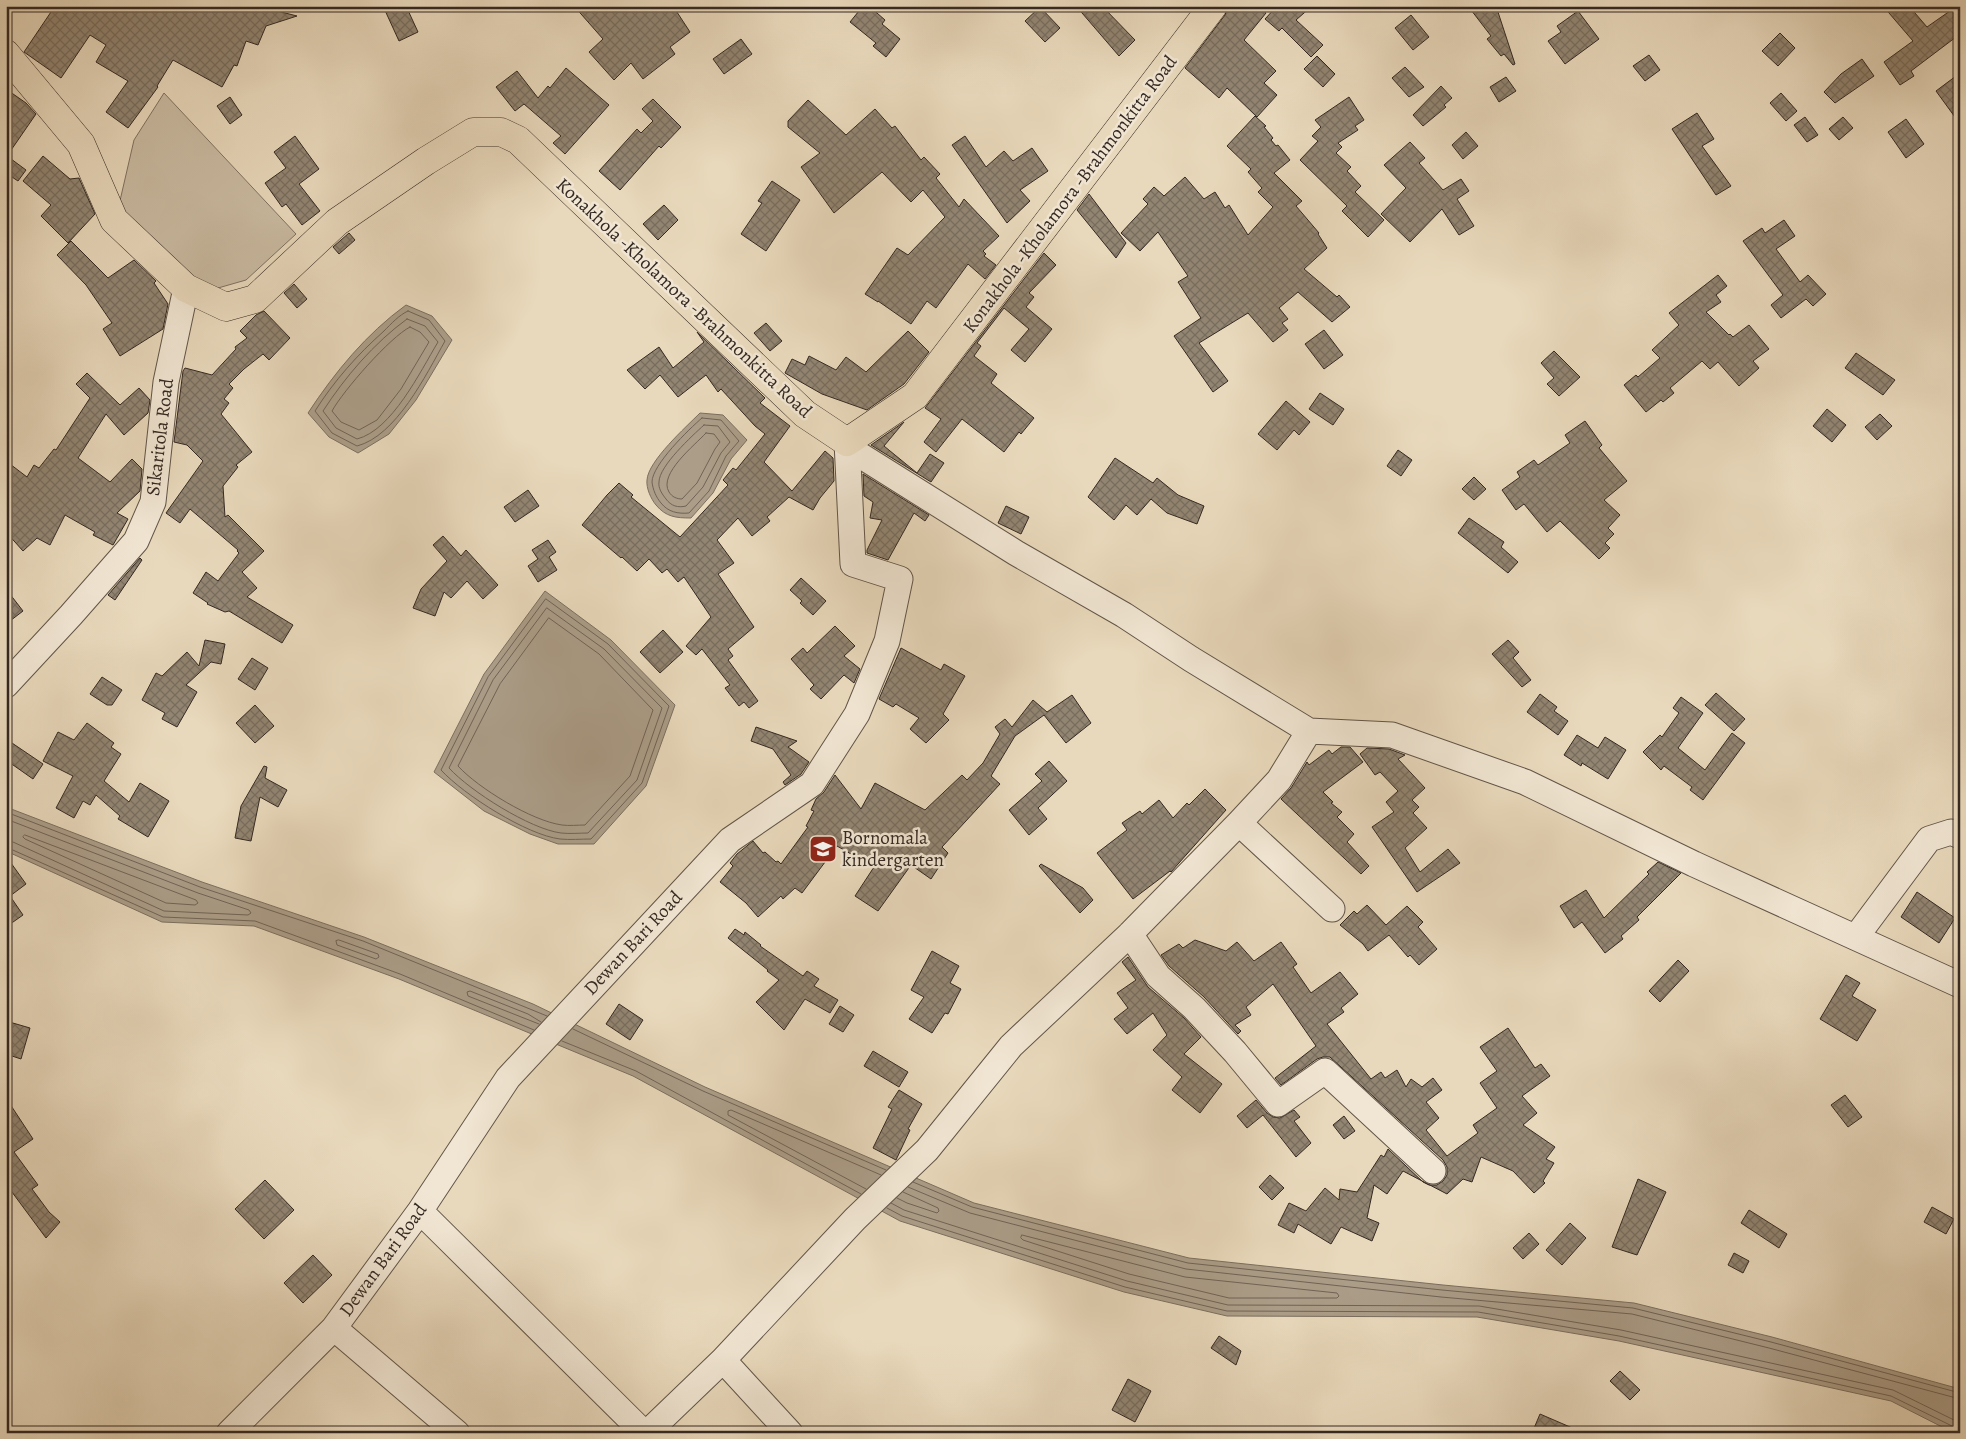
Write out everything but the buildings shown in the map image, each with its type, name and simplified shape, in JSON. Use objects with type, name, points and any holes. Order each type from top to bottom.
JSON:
[{"type":"main road","name":"Konakhola -Kholamora -Brahmonkitta Road","points":[[186,288],[226,307],[255,299],[337,222],[426,161],[473,132],[501,132],[518,140],[804,414],[847,445],[915,396],[1213,6]]},
{"type":"main road","points":[[6,54],[82,144],[114,220],[186,288]]},
{"type":"street","name":"Sikaritola Road","points":[[6,685],[71,615],[136,540],[154,502],[166,382],[186,288]]},
{"type":"street","points":[[847,445],[1016,553],[1124,615],[1191,659],[1309,731],[1392,735],[1524,782],[1694,864],[1960,985]]},
{"type":"street","name":"Dewan Bari Road","points":[[229,1433],[334,1328],[420,1211],[508,1078],[730,840],[812,784],[857,714],[887,641],[900,579],[853,564],[847,445]]},
{"type":"street","points":[[420,1211],[646,1433],[722,1360],[855,1219],[927,1150],[1011,1046],[1130,934],[1239,823],[1279,780],[1309,731]]},
{"type":"street","points":[[1239,823],[1332,909]]},
{"type":"street","points":[[1856,937],[1929,839],[1951,832],[1960,836]]},
{"type":"street","points":[[1130,934],[1158,976],[1200,1014],[1235,1052],[1278,1104],[1325,1072],[1432,1171]]},
{"type":"street","points":[[334,1328],[457,1433]]},
{"type":"street","points":[[722,1360],[790,1433]]},
{"type":"shaded area","points":[[164,93],[296,234],[246,280],[218,288],[185,284],[116,218],[134,140]]},
{"type":"water","points":[[406,305],[432,316],[452,340],[416,400],[389,434],[358,453],[329,437],[308,413],[352,354],[391,316]]},
{"type":"water","points":[[700,413],[723,415],[747,440],[731,459],[713,493],[691,518],[672,516],[654,503],[648,490],[647,480],[649,472],[661,454]]},
{"type":"water","points":[[545,591],[611,640],[675,705],[646,786],[594,844],[558,844],[530,834],[484,811],[434,772],[484,674]]},
{"type":"water","points":[[6,807],[202,882],[364,937],[533,1004],[705,1087],[974,1203],[1189,1258],[1634,1303],[1772,1337],[1960,1389],[1960,1433],[1954,1433],[1891,1401],[1619,1341],[1477,1317],[1227,1316],[1124,1292],[900,1221],[633,1076],[399,979],[254,926],[162,922],[6,851]]},
{"type":"place","name":"Bornomala kindergarten","points":[[823,849]]}]
